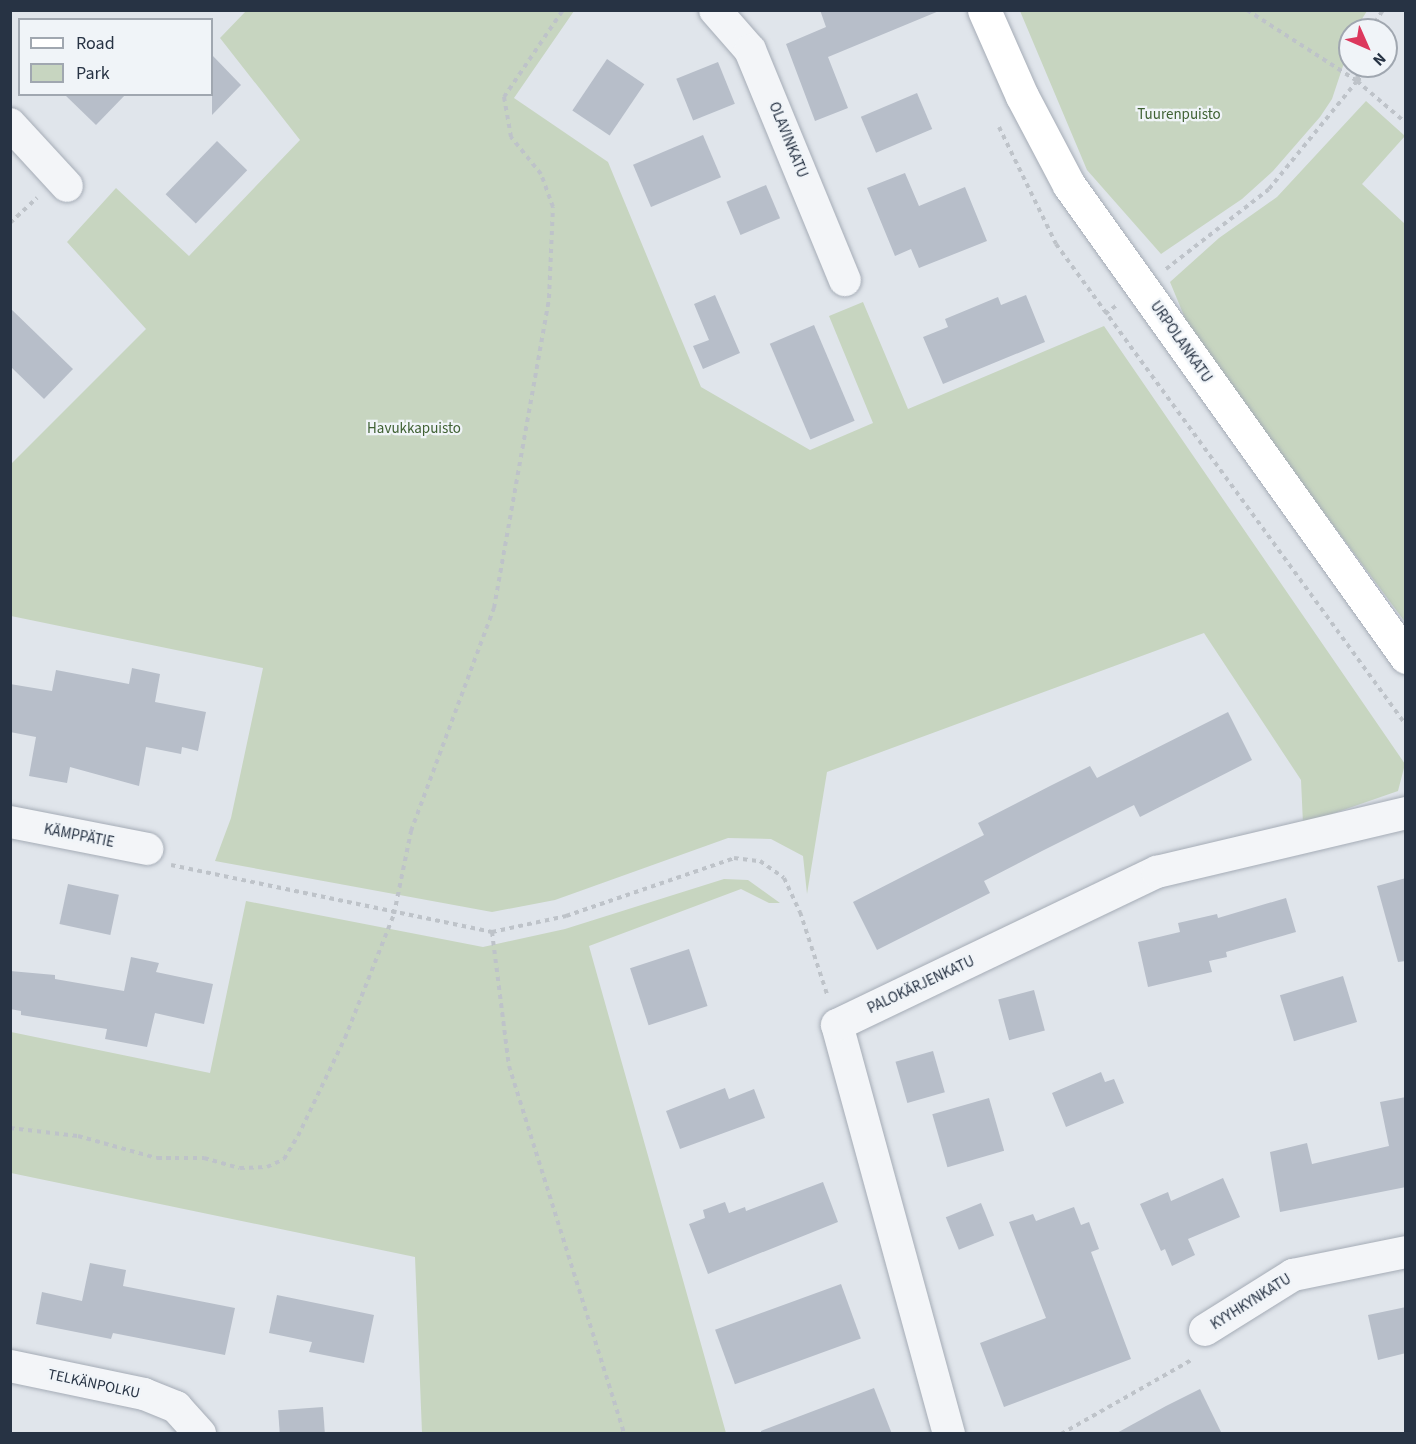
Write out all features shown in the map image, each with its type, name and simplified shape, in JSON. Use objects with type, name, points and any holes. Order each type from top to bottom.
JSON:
[{"type":"main road","name":"URPOLANKATU","points":[[984,10],[1022,96],[1070,185],[1406,657]]},
{"type":"street","name":"OLAVINKATU","points":[[715,10],[750,50],[844,280]]},
{"type":"street","points":[[10,124],[67,186]]},
{"type":"street","name":"PALOKÄRJENKATU","points":[[837,1025],[1157,872],[1406,813]]},
{"type":"street","name":"KÄMPPÄTIE","points":[[10,822],[147,849]]},
{"type":"street","points":[[837,1025],[950,1434]]},
{"type":"street","name":"KYYHKYNKATU","points":[[1205,1330],[1293,1275],[1406,1252]]},
{"type":"street","name":"TELKÄNPOLKU","points":[[10,1366],[144,1394],[176,1407],[200,1434]]},
{"type":"path","points":[[10,1128],[78,1136],[157,1158],[204,1158],[240,1168],[267,1167],[284,1159],[345,1038],[394,914],[411,831],[494,608],[515,500],[549,298],[554,207],[541,174],[511,137],[504,97],[563,10]]},
{"type":"path","points":[[1247,10],[1357,81],[1406,123]]},
{"type":"path","points":[[1105,314],[1269,189],[1361,78]]},
{"type":"path","points":[[998,124],[1056,244],[1406,725]]},
{"type":"path","points":[[147,849],[158,862],[394,914],[492,932],[566,916],[734,858],[760,861],[784,878],[800,912],[837,1025]]},
{"type":"path","points":[[492,932],[509,1066],[624,1434]]},
{"type":"path","name":"KYYHKYNKATU","points":[[1061,1434],[1192,1363],[1205,1330]]},
{"type":"green space","name":"Havukkapuisto","points":[[246,11],[574,11],[514,98],[608,162],[701,387],[810,450],[873,423],[829,316],[863,302],[908,409],[1104,326],[1405,764],[1398,791],[1303,824],[1301,780],[1204,633],[827,772],[807,894],[803,856],[771,839],[728,838],[555,900],[492,912],[215,861],[231,818],[263,668],[11,616],[11,464],[146,329],[67,242],[116,188],[189,256],[300,140],[220,38]]},
{"type":"green space","name":"Tuurenpuisto","points":[[1020,11],[1367,11],[1363,18],[1338,18],[1339,78],[1332,99],[1320,117],[1273,171],[1242,199],[1161,254],[1087,170]]},
{"type":"green space","points":[[1366,101],[1405,136],[1362,184],[1405,224],[1405,622],[1192,335],[1170,282],[1219,238],[1277,197]]},
{"type":"green space","points":[[724,879],[748,880],[780,903],[769,903],[741,889],[589,946],[726,1433],[422,1433],[415,1257],[11,1173],[11,1032],[210,1073],[246,901],[483,947],[565,929]]},
{"type":"building","points":[[820,10],[939,11],[828,57],[848,108],[815,121],[786,44],[826,27]]},
{"type":"building","points":[[213,56],[241,85],[212,115],[213,96]]},
{"type":"building","points":[[607,59],[644,84],[610,136],[572,110]]},
{"type":"building","points":[[718,62],[735,104],[693,121],[676,79]]},
{"type":"building","points":[[917,93],[932,129],[876,153],[861,117]]},
{"type":"building","points":[[66,96],[124,96],[96,125]]},
{"type":"building","points":[[703,135],[721,177],[651,207],[633,165]]},
{"type":"building","points":[[217,141],[247,170],[196,223],[166,194]]},
{"type":"building","points":[[905,173],[919,206],[965,187],[987,241],[919,268],[911,249],[895,256],[867,188]]},
{"type":"building","points":[[766,185],[780,218],[740,235],[726,202]]},
{"type":"building","points":[[715,295],[740,353],[703,369],[693,346],[709,340],[694,304]]},
{"type":"building","points":[[1026,295],[1045,342],[943,384],[923,337],[948,327],[945,319],[998,297],[1001,305]]},
{"type":"building","points":[[10,308],[73,369],[44,399],[10,366]]},
{"type":"building","points":[[814,325],[855,421],[810,439],[770,344]]},
{"type":"building","points":[[132,668],[160,674],[155,702],[206,712],[198,751],[182,747],[181,754],[146,747],[139,786],[70,767],[67,783],[29,776],[36,737],[10,732],[10,684],[52,691],[56,670],[129,684]]},
{"type":"building","points":[[1228,712],[1252,760],[1140,817],[1134,805],[1042,851],[984,881],[990,893],[877,950],[853,902],[984,835],[978,823],[1050,786],[1090,766],[1097,778]]},
{"type":"building","points":[[1406,878],[1406,961],[1398,962],[1377,886]]},
{"type":"building","points":[[68,884],[119,895],[110,935],[59,924]]},
{"type":"building","points":[[1286,898],[1296,932],[1226,952],[1227,957],[1209,961],[1212,972],[1148,987],[1138,942],[1180,932],[1178,923],[1217,914],[1218,918]]},
{"type":"building","points":[[689,949],[708,1006],[649,1025],[630,968]]},
{"type":"building","points":[[131,957],[159,963],[156,972],[213,984],[204,1024],[155,1013],[147,1047],[105,1039],[107,1029],[21,1015],[21,1011],[10,1009],[10,971],[55,975],[55,979],[124,991]]},
{"type":"building","points":[[1343,976],[1357,1022],[1294,1041],[1280,995]]},
{"type":"building","points":[[1034,990],[1045,1031],[1009,1040],[998,1000]]},
{"type":"building","points":[[933,1051],[945,1092],[907,1103],[896,1062]]},
{"type":"building","points":[[1101,1072],[1105,1082],[1114,1079],[1124,1103],[1066,1127],[1052,1093]]},
{"type":"building","points":[[725,1088],[729,1099],[754,1089],[765,1118],[680,1149],[666,1111]]},
{"type":"building","points":[[1406,1097],[1406,1187],[1280,1212],[1270,1152],[1307,1143],[1312,1164],[1389,1146],[1380,1102]]},
{"type":"building","points":[[989,1098],[1004,1151],[947,1167],[932,1114]]},
{"type":"building","points":[[1223,1178],[1240,1217],[1188,1239],[1195,1255],[1172,1266],[1165,1249],[1161,1251],[1140,1204],[1168,1192],[1171,1201]]},
{"type":"building","points":[[823,1182],[838,1222],[708,1274],[689,1224],[705,1218],[703,1210],[725,1202],[729,1213],[745,1207],[746,1211]]},
{"type":"building","points":[[981,1203],[994,1235],[959,1250],[946,1217]]},
{"type":"building","points":[[1074,1207],[1081,1225],[1089,1222],[1099,1249],[1091,1252],[1131,1359],[1004,1407],[980,1343],[1046,1318],[1009,1222],[1033,1214],[1036,1221]]},
{"type":"building","points":[[90,1263],[126,1270],[123,1286],[235,1308],[225,1355],[113,1333],[111,1339],[36,1324],[42,1292],[82,1301]]},
{"type":"building","points":[[841,1284],[861,1339],[735,1384],[715,1330]]},
{"type":"building","points":[[277,1295],[374,1315],[364,1363],[309,1352],[312,1342],[269,1333]]},
{"type":"building","points":[[1406,1307],[1406,1353],[1378,1360],[1368,1315]]},
{"type":"building","points":[[874,1388],[892,1434],[761,1434],[761,1431]]},
{"type":"building","points":[[1200,1389],[1222,1434],[1115,1434],[1166,1406]]},
{"type":"building","points":[[323,1407],[325,1434],[280,1434],[278,1410]]}]
